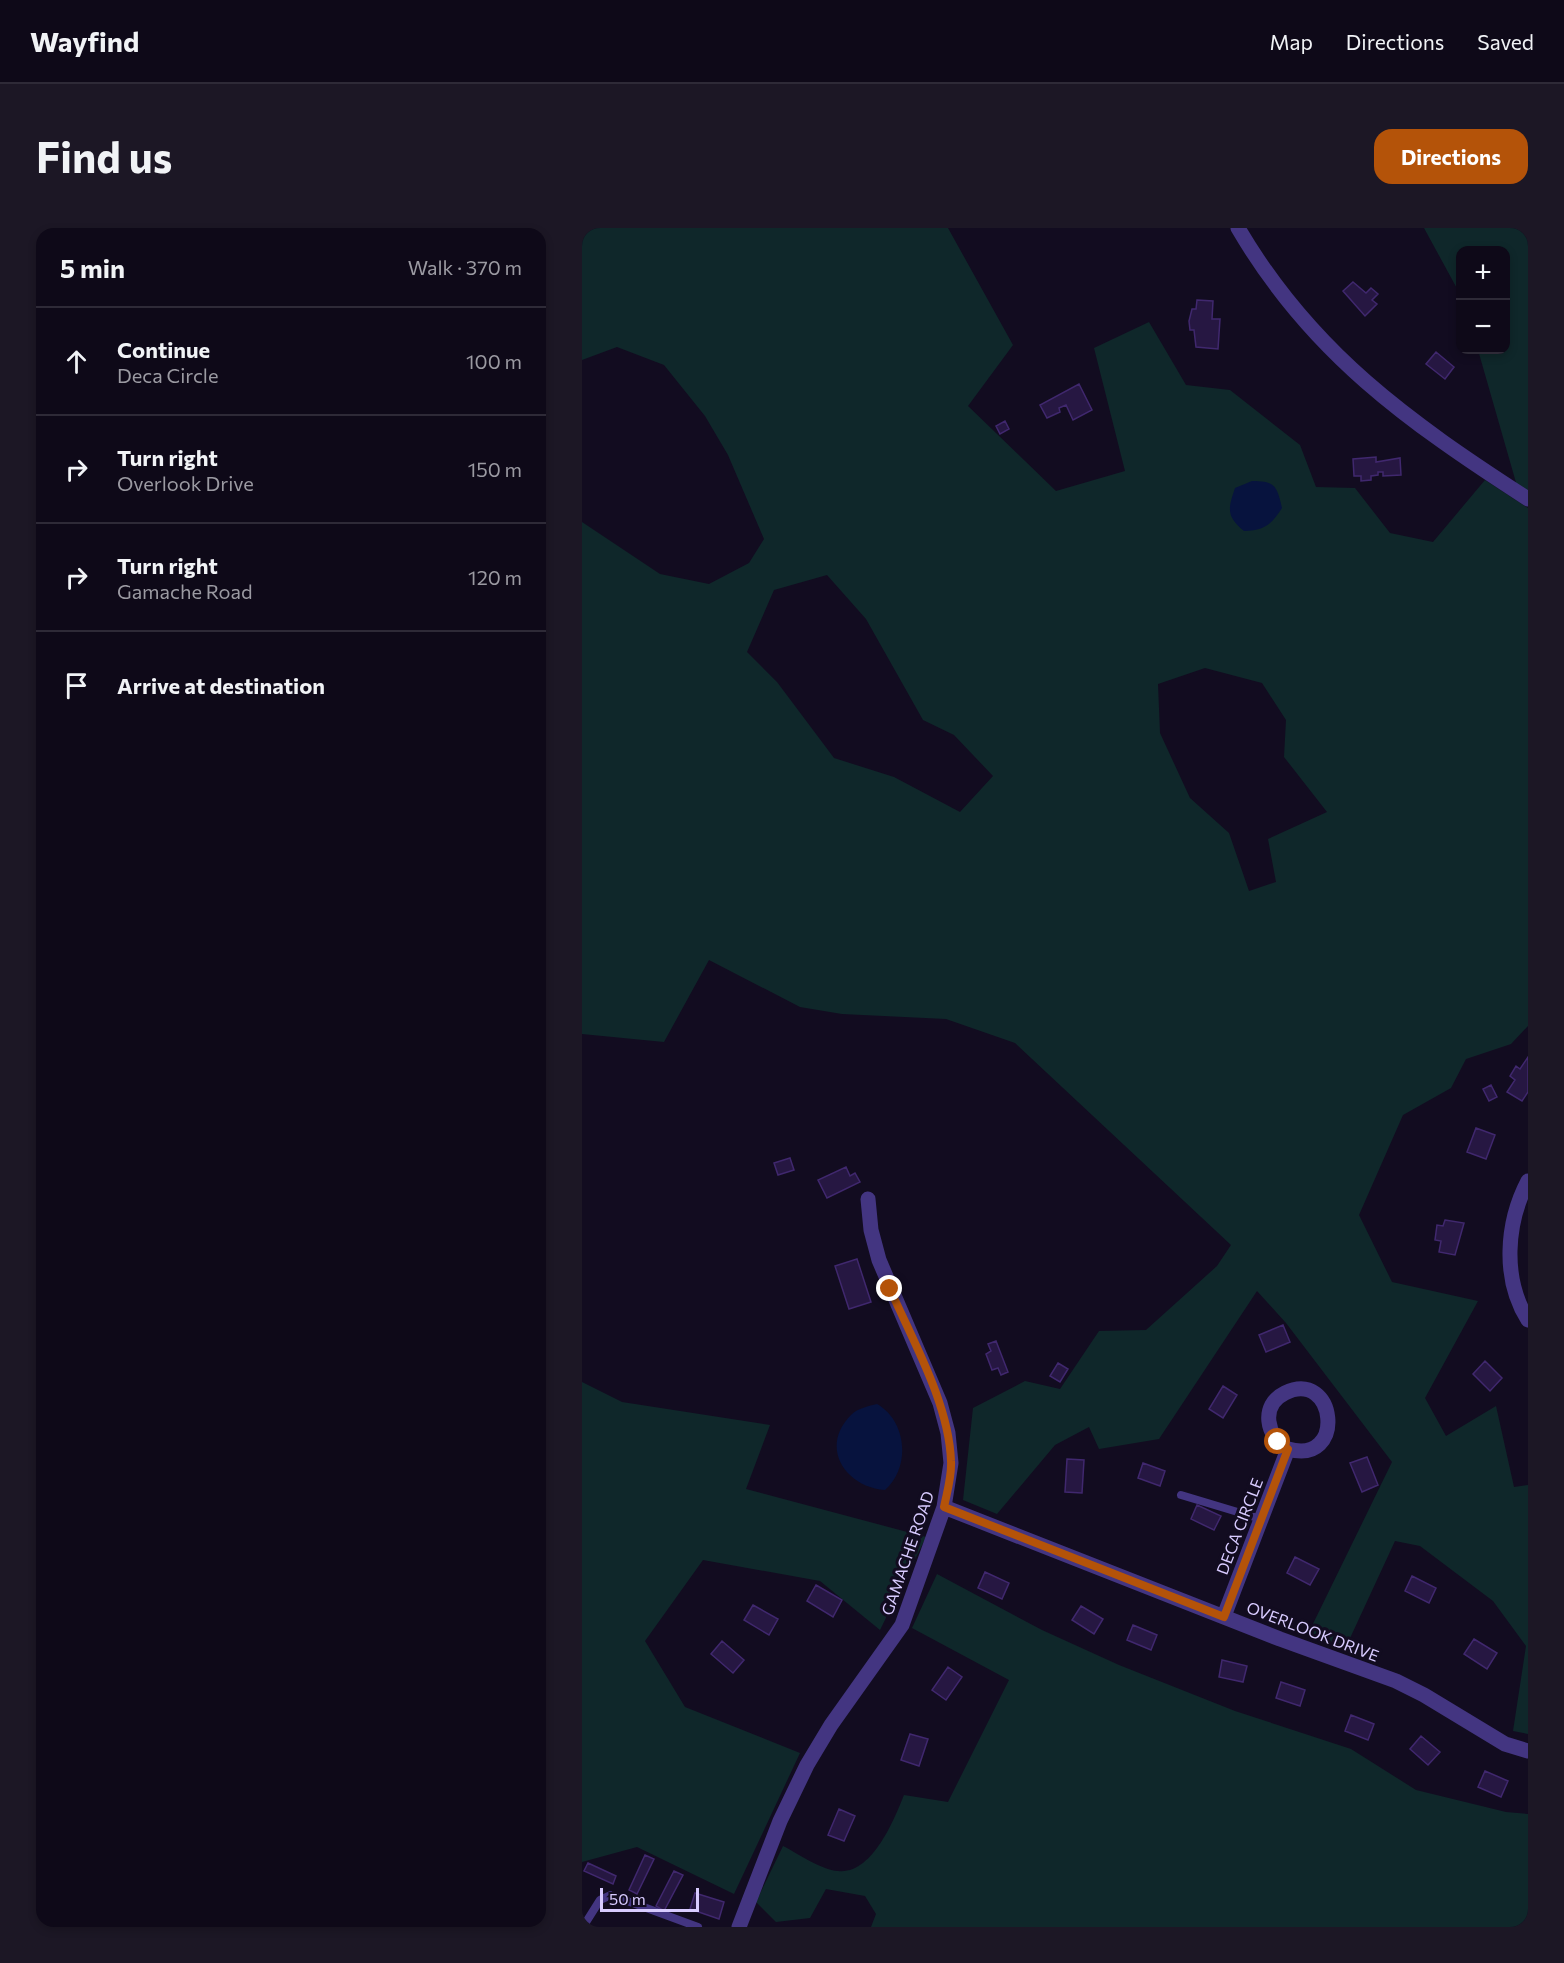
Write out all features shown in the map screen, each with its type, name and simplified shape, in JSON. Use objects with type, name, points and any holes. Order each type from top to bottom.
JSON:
[{"type":"street","points":[[1238,228],[1272,282],[1331,352],[1389,403],[1528,499]]},
{"type":"street","points":[[1528,1181],[1519,1204],[1510,1253],[1514,1284],[1528,1320]]},
{"type":"street","name":"GAMACHE ROAD","points":[[740,1927],[780,1821],[807,1765],[831,1725],[902,1625],[944,1507],[951,1463],[948,1433],[939,1403],[879,1260],[871,1230],[868,1199]]},
{"type":"street","points":[[1298,1390],[1310,1392],[1320,1398],[1327,1408],[1329,1420],[1327,1431],[1321,1442],[1311,1449],[1300,1451],[1288,1449],[1271,1433],[1269,1421],[1271,1409],[1277,1399],[1287,1392],[1298,1390]]},
{"type":"street","name":"DECA CIRCLE","points":[[1224,1617],[1288,1449]]},
{"type":"street","name":"OVERLOOK DRIVE","points":[[944,1507],[1224,1617],[1396,1681],[1424,1695],[1504,1744],[1528,1751]]},
{"type":"lane","points":[[1181,1495],[1261,1519]]},
{"type":"lane","points":[[583,1927],[600,1900],[611,1895],[698,1927]]},
{"type":"green space","points":[[582,228],[948,228],[1013,345],[968,406],[1056,491],[1125,471],[1094,348],[1149,322],[1186,385],[1230,390],[1300,445],[1316,487],[1355,488],[1390,533],[1433,542],[1485,480],[1528,508],[1528,1026],[1511,1044],[1466,1059],[1451,1088],[1403,1115],[1359,1215],[1392,1282],[1478,1301],[1425,1398],[1446,1436],[1496,1406],[1514,1487],[1528,1485],[1528,1734],[1513,1731],[1526,1646],[1493,1601],[1420,1546],[1395,1541],[1345,1649],[1309,1632],[1392,1462],[1286,1323],[1257,1291],[1159,1439],[1099,1449],[1089,1427],[1055,1445],[997,1514],[963,1500],[973,1408],[1025,1381],[1060,1389],[1099,1331],[1146,1330],[1217,1266],[1231,1245],[1015,1043],[946,1019],[842,1014],[800,1007],[709,960],[664,1042],[582,1034],[582,522],[660,574],[709,584],[749,563],[764,539],[728,455],[705,416],[664,365],[617,347],[582,360]],"holes":[[[827,575],[866,619],[923,720],[954,735],[993,776],[960,812],[894,777],[834,758],[777,682],[747,652],[774,590]],[[1205,668],[1262,683],[1286,720],[1284,757],[1327,812],[1268,839],[1276,882],[1249,891],[1229,833],[1190,798],[1160,733],[1158,684]]]},
{"type":"green space","points":[[1424,228],[1528,228],[1528,499],[1519,493],[1479,354],[1510,354],[1510,246],[1456,246],[1456,287]]},
{"type":"green space","points":[[582,1382],[622,1402],[770,1425],[746,1489],[926,1537],[880,1630],[820,1581],[703,1560],[645,1641],[685,1707],[800,1753],[734,1894],[637,1847],[582,1862]]},
{"type":"green space","points":[[937,1574],[1042,1630],[1119,1665],[1235,1711],[1351,1749],[1416,1790],[1506,1812],[1528,1814],[1528,1927],[871,1927],[876,1914],[865,1896],[826,1889],[810,1918],[776,1922],[756,1902],[783,1846],[824,1868],[838,1871],[850,1870],[861,1864],[880,1844],[904,1795],[948,1802],[1009,1680],[912,1628]]},
{"type":"shaded area","points":[[1252,481],[1266,482],[1274,486],[1282,508],[1267,526],[1244,531],[1231,516],[1230,507],[1235,488]]},
{"type":"shaded area","points":[[877,1404],[895,1421],[902,1445],[899,1469],[885,1490],[858,1482],[841,1463],[837,1452],[837,1440],[842,1427],[851,1415],[860,1409]]},
{"type":"building","points":[[1353,282],[1366,293],[1371,288],[1378,294],[1372,300],[1377,304],[1365,316],[1343,291]]},
{"type":"building","points":[[1197,300],[1213,301],[1212,319],[1220,319],[1218,349],[1196,347],[1194,330],[1190,330],[1189,321],[1192,309],[1196,309]]},
{"type":"building","points":[[1436,352],[1454,367],[1445,379],[1426,364]]},
{"type":"building","points":[[1079,384],[1092,410],[1073,420],[1066,405],[1059,408],[1060,412],[1047,418],[1040,405]]},
{"type":"building","points":[[1005,421],[1009,429],[1000,434],[996,426]]},
{"type":"building","points":[[1376,457],[1376,462],[1400,458],[1401,475],[1383,476],[1383,472],[1378,472],[1378,475],[1371,476],[1371,480],[1361,481],[1361,476],[1354,476],[1353,459]]},
{"type":"building","points":[[1528,1057],[1528,1092],[1522,1101],[1507,1092],[1515,1080],[1510,1076],[1516,1066],[1520,1069]]},
{"type":"building","points":[[1491,1085],[1497,1097],[1489,1101],[1483,1089]]},
{"type":"building","points":[[1476,1128],[1495,1135],[1486,1159],[1467,1152]]},
{"type":"building","points":[[790,1158],[794,1170],[778,1175],[774,1163]]},
{"type":"building","points":[[846,1167],[850,1176],[855,1173],[860,1182],[827,1198],[818,1180]]},
{"type":"building","points":[[1445,1220],[1464,1223],[1455,1255],[1439,1252],[1441,1241],[1435,1240],[1437,1225],[1443,1226]]},
{"type":"building","points":[[857,1259],[871,1302],[849,1309],[835,1266]]},
{"type":"building","points":[[1283,1325],[1290,1342],[1266,1352],[1259,1335]]},
{"type":"building","points":[[996,1341],[1008,1372],[1001,1375],[998,1368],[992,1370],[986,1354],[991,1351],[988,1344]]},
{"type":"building","points":[[1485,1361],[1502,1378],[1490,1391],[1473,1374]]},
{"type":"building","points":[[1058,1363],[1068,1369],[1060,1382],[1050,1376]]},
{"type":"building","points":[[1223,1386],[1237,1395],[1223,1418],[1209,1409]]},
{"type":"building","points":[[1367,1457],[1378,1485],[1362,1492],[1350,1463]]},
{"type":"building","points":[[1067,1459],[1084,1460],[1082,1493],[1065,1492]]},
{"type":"building","points":[[1143,1463],[1165,1471],[1160,1486],[1138,1478]]},
{"type":"building","points":[[1197,1505],[1221,1516],[1214,1530],[1191,1519]]},
{"type":"building","points":[[1295,1557],[1319,1569],[1310,1585],[1287,1573]]},
{"type":"building","points":[[985,1572],[1009,1583],[1002,1599],[978,1588]]},
{"type":"building","points":[[1412,1576],[1436,1588],[1429,1603],[1405,1591]]},
{"type":"building","points":[[816,1585],[842,1600],[833,1617],[807,1601]]},
{"type":"building","points":[[753,1605],[778,1619],[769,1635],[744,1620]]},
{"type":"building","points":[[1081,1606],[1103,1619],[1094,1634],[1072,1620]]},
{"type":"building","points":[[1133,1625],[1157,1635],[1151,1650],[1127,1640]]},
{"type":"building","points":[[1474,1639],[1497,1653],[1487,1669],[1464,1654]]},
{"type":"building","points":[[722,1641],[744,1660],[733,1673],[711,1654]]},
{"type":"building","points":[[1222,1660],[1247,1666],[1243,1682],[1219,1677]]},
{"type":"building","points":[[948,1667],[962,1677],[946,1700],[932,1690]]},
{"type":"building","points":[[1281,1682],[1305,1690],[1300,1706],[1276,1698]]},
{"type":"building","points":[[1351,1715],[1374,1724],[1368,1740],[1345,1731]]},
{"type":"building","points":[[910,1734],[928,1739],[919,1766],[901,1760]]},
{"type":"building","points":[[1421,1736],[1440,1752],[1428,1765],[1410,1749]]},
{"type":"building","points":[[1485,1771],[1508,1781],[1501,1797],[1478,1787]]},
{"type":"building","points":[[839,1809],[855,1816],[844,1841],[828,1835]]},
{"type":"building","points":[[645,1855],[654,1859],[637,1894],[629,1890]]},
{"type":"building","points":[[588,1863],[616,1876],[613,1884],[584,1871]]},
{"type":"building","points":[[674,1871],[683,1875],[664,1911],[656,1906]]},
{"type":"building","points":[[695,1893],[724,1902],[719,1919],[690,1909]]},
{"type":"route","points":[[890,1289],[939,1403],[948,1433],[951,1463],[944,1507],[1224,1617],[1288,1449],[1278,1442]]}]
